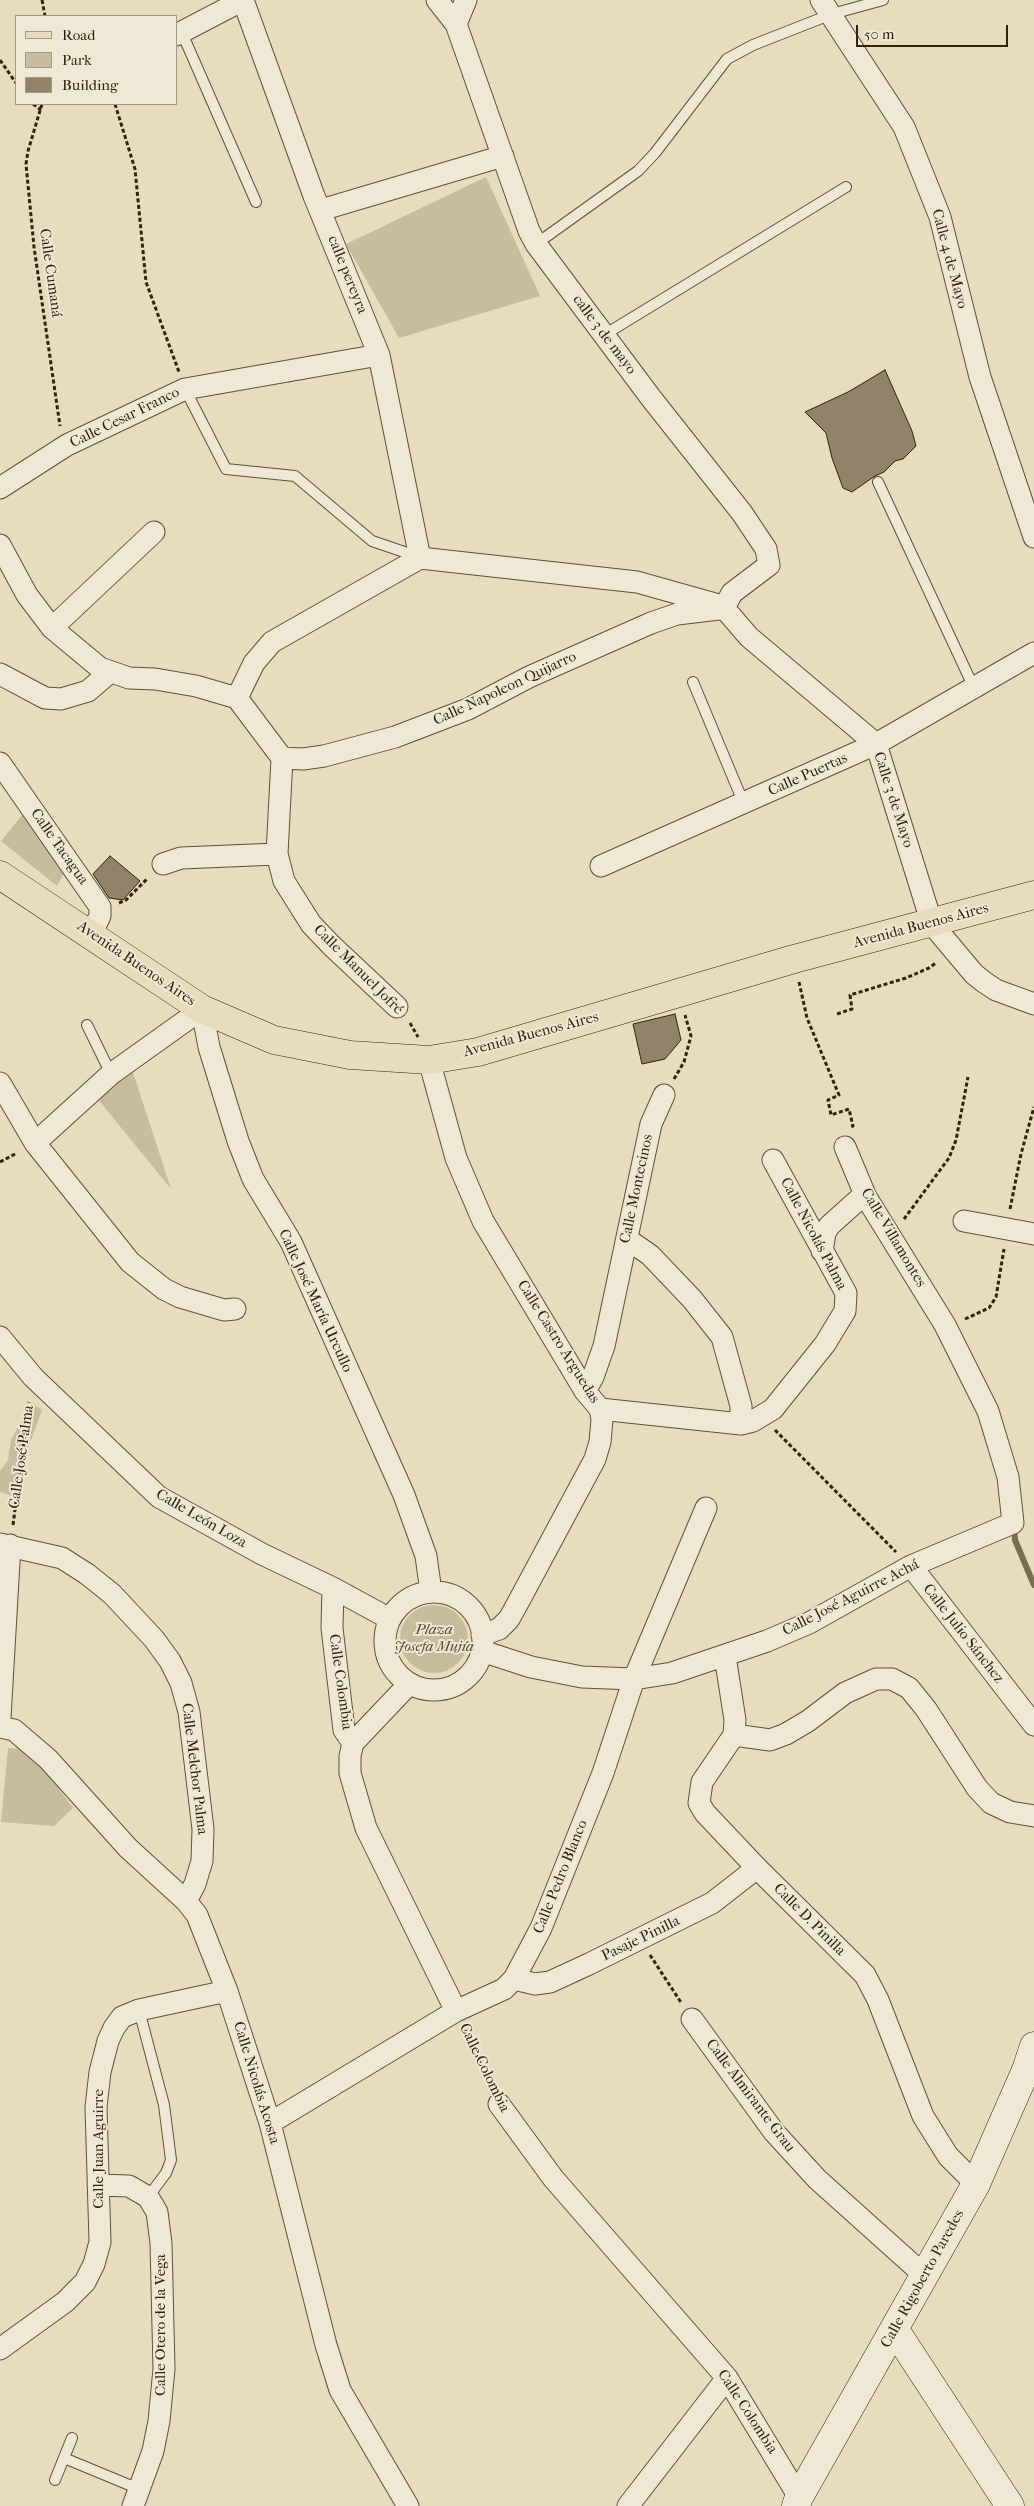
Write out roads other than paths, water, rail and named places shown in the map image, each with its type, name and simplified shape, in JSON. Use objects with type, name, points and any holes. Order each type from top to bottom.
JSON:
[{"type":"main road","name":"Avenida Buenos Aires","points":[[0,875],[202,1009],[274,1040],[350,1055],[428,1060],[478,1052],[794,959],[932,924],[1034,895]]},
{"type":"main road","name":"Calle Rigoberto Paredes","points":[[800,2503],[924,2275],[976,2184],[1032,2063]]},
{"type":"main road","points":[[895,2330],[1010,2506]]},
{"type":"street","points":[[179,34],[243,0]]},
{"type":"street","name":"calle pereyra","points":[[243,0],[320,210],[379,355],[420,558]]},
{"type":"street","name":"calle 3 de mayo","points":[[437,0],[456,24],[536,244],[742,513],[766,549],[769,565],[732,593],[724,608]]},
{"type":"street","points":[[456,24],[466,0]]},
{"type":"street","name":"Calle 4 de Mayo","points":[[826,7],[904,127],[940,217],[980,377],[1034,537]]},
{"type":"street","points":[[320,210],[503,156]]},
{"type":"street","name":"Calle Cesar Franco","points":[[0,488],[67,445],[185,389],[379,355]]},
{"type":"street","points":[[52,628],[154,532]]},
{"type":"street","points":[[0,545],[27,595],[52,628],[100,668],[129,678],[174,681],[237,698],[282,758]]},
{"type":"street","points":[[237,698],[254,663],[272,642],[420,558],[637,582],[724,608]]},
{"type":"street","name":"Calle 3 de Mayo","points":[[724,608],[749,637],[876,744],[932,924],[984,982],[996,990],[1034,1004]]},
{"type":"street","name":"Calle Napoleon Quijarro","points":[[282,758],[302,759],[324,756],[394,737],[468,710],[529,677],[651,623],[676,614],[724,608]]},
{"type":"street","name":"Calle Puertas","points":[[601,866],[876,744],[1034,653]]},
{"type":"street","points":[[0,674],[45,698],[61,699],[88,691],[110,672]]},
{"type":"street","name":"Calle Manuel Jofré","points":[[282,758],[277,854],[284,882],[311,924],[397,1007]]},
{"type":"street","name":"Calle Tacagua","points":[[0,763],[100,907],[100,916],[91,934]]},
{"type":"street","points":[[164,864],[181,858],[277,854]]},
{"type":"street","points":[[35,1143],[111,1074],[202,1009]]},
{"type":"street","name":"Calle José María Urcullo","points":[[202,1009],[209,1047],[238,1141],[253,1179],[291,1242],[404,1495],[417,1526],[426,1556],[431,1592]]},
{"type":"street","name":"Calle Castro Arguedas","points":[[428,1060],[443,1116],[468,1188],[484,1221],[585,1391],[600,1409],[602,1430],[594,1459],[509,1619],[482,1643]]},
{"type":"street","points":[[0,1083],[35,1143],[111,1240],[145,1276],[164,1289],[195,1303],[224,1310],[235,1309]]},
{"type":"street","name":"Calle Montecinos","points":[[585,1391],[593,1377],[604,1346],[651,1124],[664,1095]]},
{"type":"street","name":"Calle Villamontes","points":[[845,1147],[866,1197],[892,1235],[945,1325],[988,1410],[1008,1477],[1013,1523]]},
{"type":"street","name":"Calle Nicolás Palma","points":[[600,1409],[741,1424],[763,1417],[773,1409],[825,1344],[844,1311],[846,1293],[773,1160]]},
{"type":"street","points":[[822,1251],[825,1233],[829,1226],[858,1200],[866,1197]]},
{"type":"street","points":[[964,1221],[1034,1234]]},
{"type":"street","points":[[627,1238],[650,1255],[692,1299],[722,1337],[741,1406],[741,1424]]},
{"type":"street","name":"Calle León Loza","points":[[0,1337],[33,1377],[97,1441],[127,1466],[159,1497],[262,1554],[333,1588],[390,1619]]},
{"type":"street","name":"Calle Pedro Blanco","points":[[270,2123],[456,2010],[504,1989],[514,1979],[540,1928],[603,1773],[634,1679],[706,1508]]},
{"type":"street","name":"Calle José Aguirre Achá","points":[[482,1643],[531,1667],[574,1675],[634,1679],[672,1674],[725,1656],[808,1623],[911,1566],[1013,1523]]},
{"type":"street","points":[[0,1718],[5,1545]]},
{"type":"street","name":"Calle Melchor Palma","points":[[5,1545],[62,1558],[87,1574],[112,1594],[154,1638],[170,1660],[181,1683],[189,1712],[203,1829],[202,1860],[195,1884],[186,1901]]},
{"type":"street","name":"Calle Julio Sánchez","points":[[911,1566],[1034,1725]]},
{"type":"street","name":"Calle Colombia","points":[[333,1588],[332,1628],[344,1730],[354,1743],[350,1756],[350,1774],[366,1828],[456,2010]]},
{"type":"street","points":[[431,1592],[458,1598],[470,1608],[478,1620],[482,1643],[475,1666],[466,1678],[453,1686],[438,1690],[424,1689],[409,1684],[397,1674],[389,1661],[385,1645],[386,1630],[390,1619],[402,1604],[414,1596],[431,1592]]},
{"type":"street","points":[[725,1656],[735,1720],[734,1735],[770,1740],[786,1734],[808,1721],[845,1693],[876,1679],[892,1679],[909,1688],[926,1709],[977,1788],[992,1803],[1010,1812],[1034,1816]]},
{"type":"street","points":[[354,1743],[409,1684]]},
{"type":"street","name":"Calle Nicolás Acosta","points":[[0,1727],[14,1730],[48,1759],[128,1848],[186,1901],[197,1915],[227,1991],[270,2123],[326,2345],[340,2390],[408,2506]]},
{"type":"street","name":"Calle D. Pinilla","points":[[734,1735],[702,1782],[699,1803],[705,1813],[757,1868],[865,1975],[878,2000],[923,2116],[948,2156],[976,2184]]},
{"type":"street","name":"Pasaje Pinilla","points":[[514,1979],[535,1984],[550,1982],[640,1940],[712,1903],[757,1868]]},
{"type":"street","name":"Calle Juan Aguirre","points":[[0,2349],[65,2302],[85,2282],[94,2264],[100,2242],[96,2107],[100,2072],[114,2028],[122,2017],[138,2010],[227,1991]]},
{"type":"street","name":"Calle Almirante Grau","points":[[692,2019],[774,2132],[816,2178],[924,2275]]},
{"type":"street","name":"Calle Colombia","points":[[499,2104],[553,2178],[728,2378],[800,2503]]},
{"type":"street","points":[[98,2185],[129,2186],[148,2197]]},
{"type":"street","name":"Calle Otero de la Vega","points":[[136,2498],[153,2451],[159,2421],[164,2369],[161,2243],[157,2212],[148,2197]]},
{"type":"street","points":[[628,2506],[728,2378]]},
{"type":"lane","points":[[536,244],[638,171],[655,153],[727,59],[826,7],[883,0]]},
{"type":"lane","points":[[179,34],[256,202]]},
{"type":"lane","points":[[604,335],[846,187]]},
{"type":"lane","points":[[185,389],[226,469],[295,476],[372,542],[420,558]]},
{"type":"lane","points":[[878,482],[974,688]]},
{"type":"lane","points":[[693,682],[744,804]]},
{"type":"lane","points":[[87,1025],[111,1074]]},
{"type":"lane","points":[[138,2010],[164,2105],[171,2160],[166,2173],[148,2197]]},
{"type":"lane","points":[[56,2480],[72,2438]]},
{"type":"lane","points":[[64,2458],[136,2498]]},
{"type":"waterway","points":[[1014,1526],[1015,1540],[1034,1585]]},
{"type":"park label","name":"Plaza Josefa Mujía","points":[[434,1638]]}]
